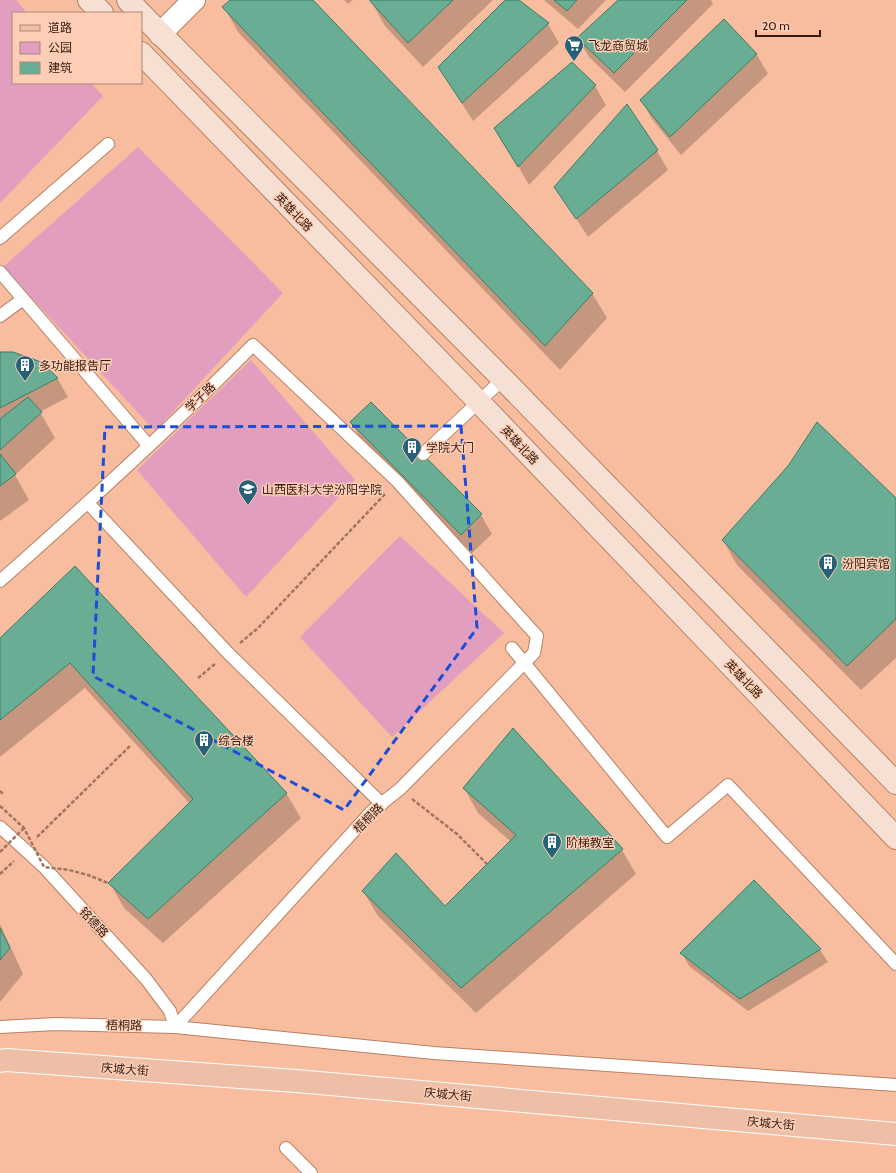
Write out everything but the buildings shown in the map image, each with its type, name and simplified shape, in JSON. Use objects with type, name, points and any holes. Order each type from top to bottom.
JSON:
[{"type":"main road","points":[[89,0],[101,12]]},
{"type":"main road","points":[[128,0],[138,12]]},
{"type":"main road","points":[[142,16],[503,379],[896,783]]},
{"type":"main road","name":"英雄北路","points":[[142,55],[478,401],[896,838]]},
{"type":"main road","name":"庆城大街","points":[[0,1061],[6,1060],[296,1080],[896,1134]]},
{"type":"street","points":[[160,34],[194,0]]},
{"type":"lane","points":[[0,238],[108,144]]},
{"type":"lane","points":[[0,272],[149,446]]},
{"type":"lane","points":[[0,316],[23,299]]},
{"type":"lane","name":"学子路","points":[[0,581],[88,503],[149,446],[203,395],[252,345],[397,481]]},
{"type":"lane","points":[[423,454],[503,379]]},
{"type":"lane","name":"梧桐路","points":[[0,1027],[56,1024],[175,1027],[372,811],[400,789],[534,654],[537,636],[397,481]]},
{"type":"lane","points":[[88,503],[228,653],[382,804]]},
{"type":"lane","points":[[512,648],[667,837],[728,785],[896,964]]},
{"type":"lane","name":"铭德路","points":[[0,827],[44,867],[146,979],[170,1011],[175,1027]]},
{"type":"lane","points":[[175,1027],[434,1053],[896,1085]]},
{"type":"lane","points":[[286,1148],[311,1173]]},
{"type":"path","points":[[198,678],[258,628],[397,481]]},
{"type":"path","points":[[0,874],[131,745]]},
{"type":"path","points":[[400,789],[457,834],[487,864]]},
{"type":"path","points":[[0,806],[24,828],[44,867],[69,870],[88,875],[108,883]]},
{"type":"path","points":[[0,852],[24,828]]},
{"type":"highlighted area","points":[[461,426],[477,628],[344,810],[93,676],[105,427]]},
{"type":"green space","points":[[0,0],[16,0],[26,12],[12,12],[12,84],[92,84],[103,96],[0,203]]},
{"type":"green space","points":[[138,147],[283,293],[155,431],[3,267]]},
{"type":"green space","points":[[251,360],[355,480],[246,597],[137,470]]},
{"type":"green space","points":[[400,536],[504,633],[392,737],[300,637]]},
{"type":"place","name":"飞龙商贸城","points":[[574,62]]},
{"type":"place","name":"多功能报告厅","points":[[25,382]]},
{"type":"place","name":"学院大门","points":[[412,464]]},
{"type":"place","name":"山西医科大学汾阳学院","points":[[248,506]]},
{"type":"place","name":"汾阳宾馆","points":[[828,580]]},
{"type":"place","name":"综合楼","points":[[204,757]]},
{"type":"place","name":"阶梯教室","points":[[552,859]]}]
